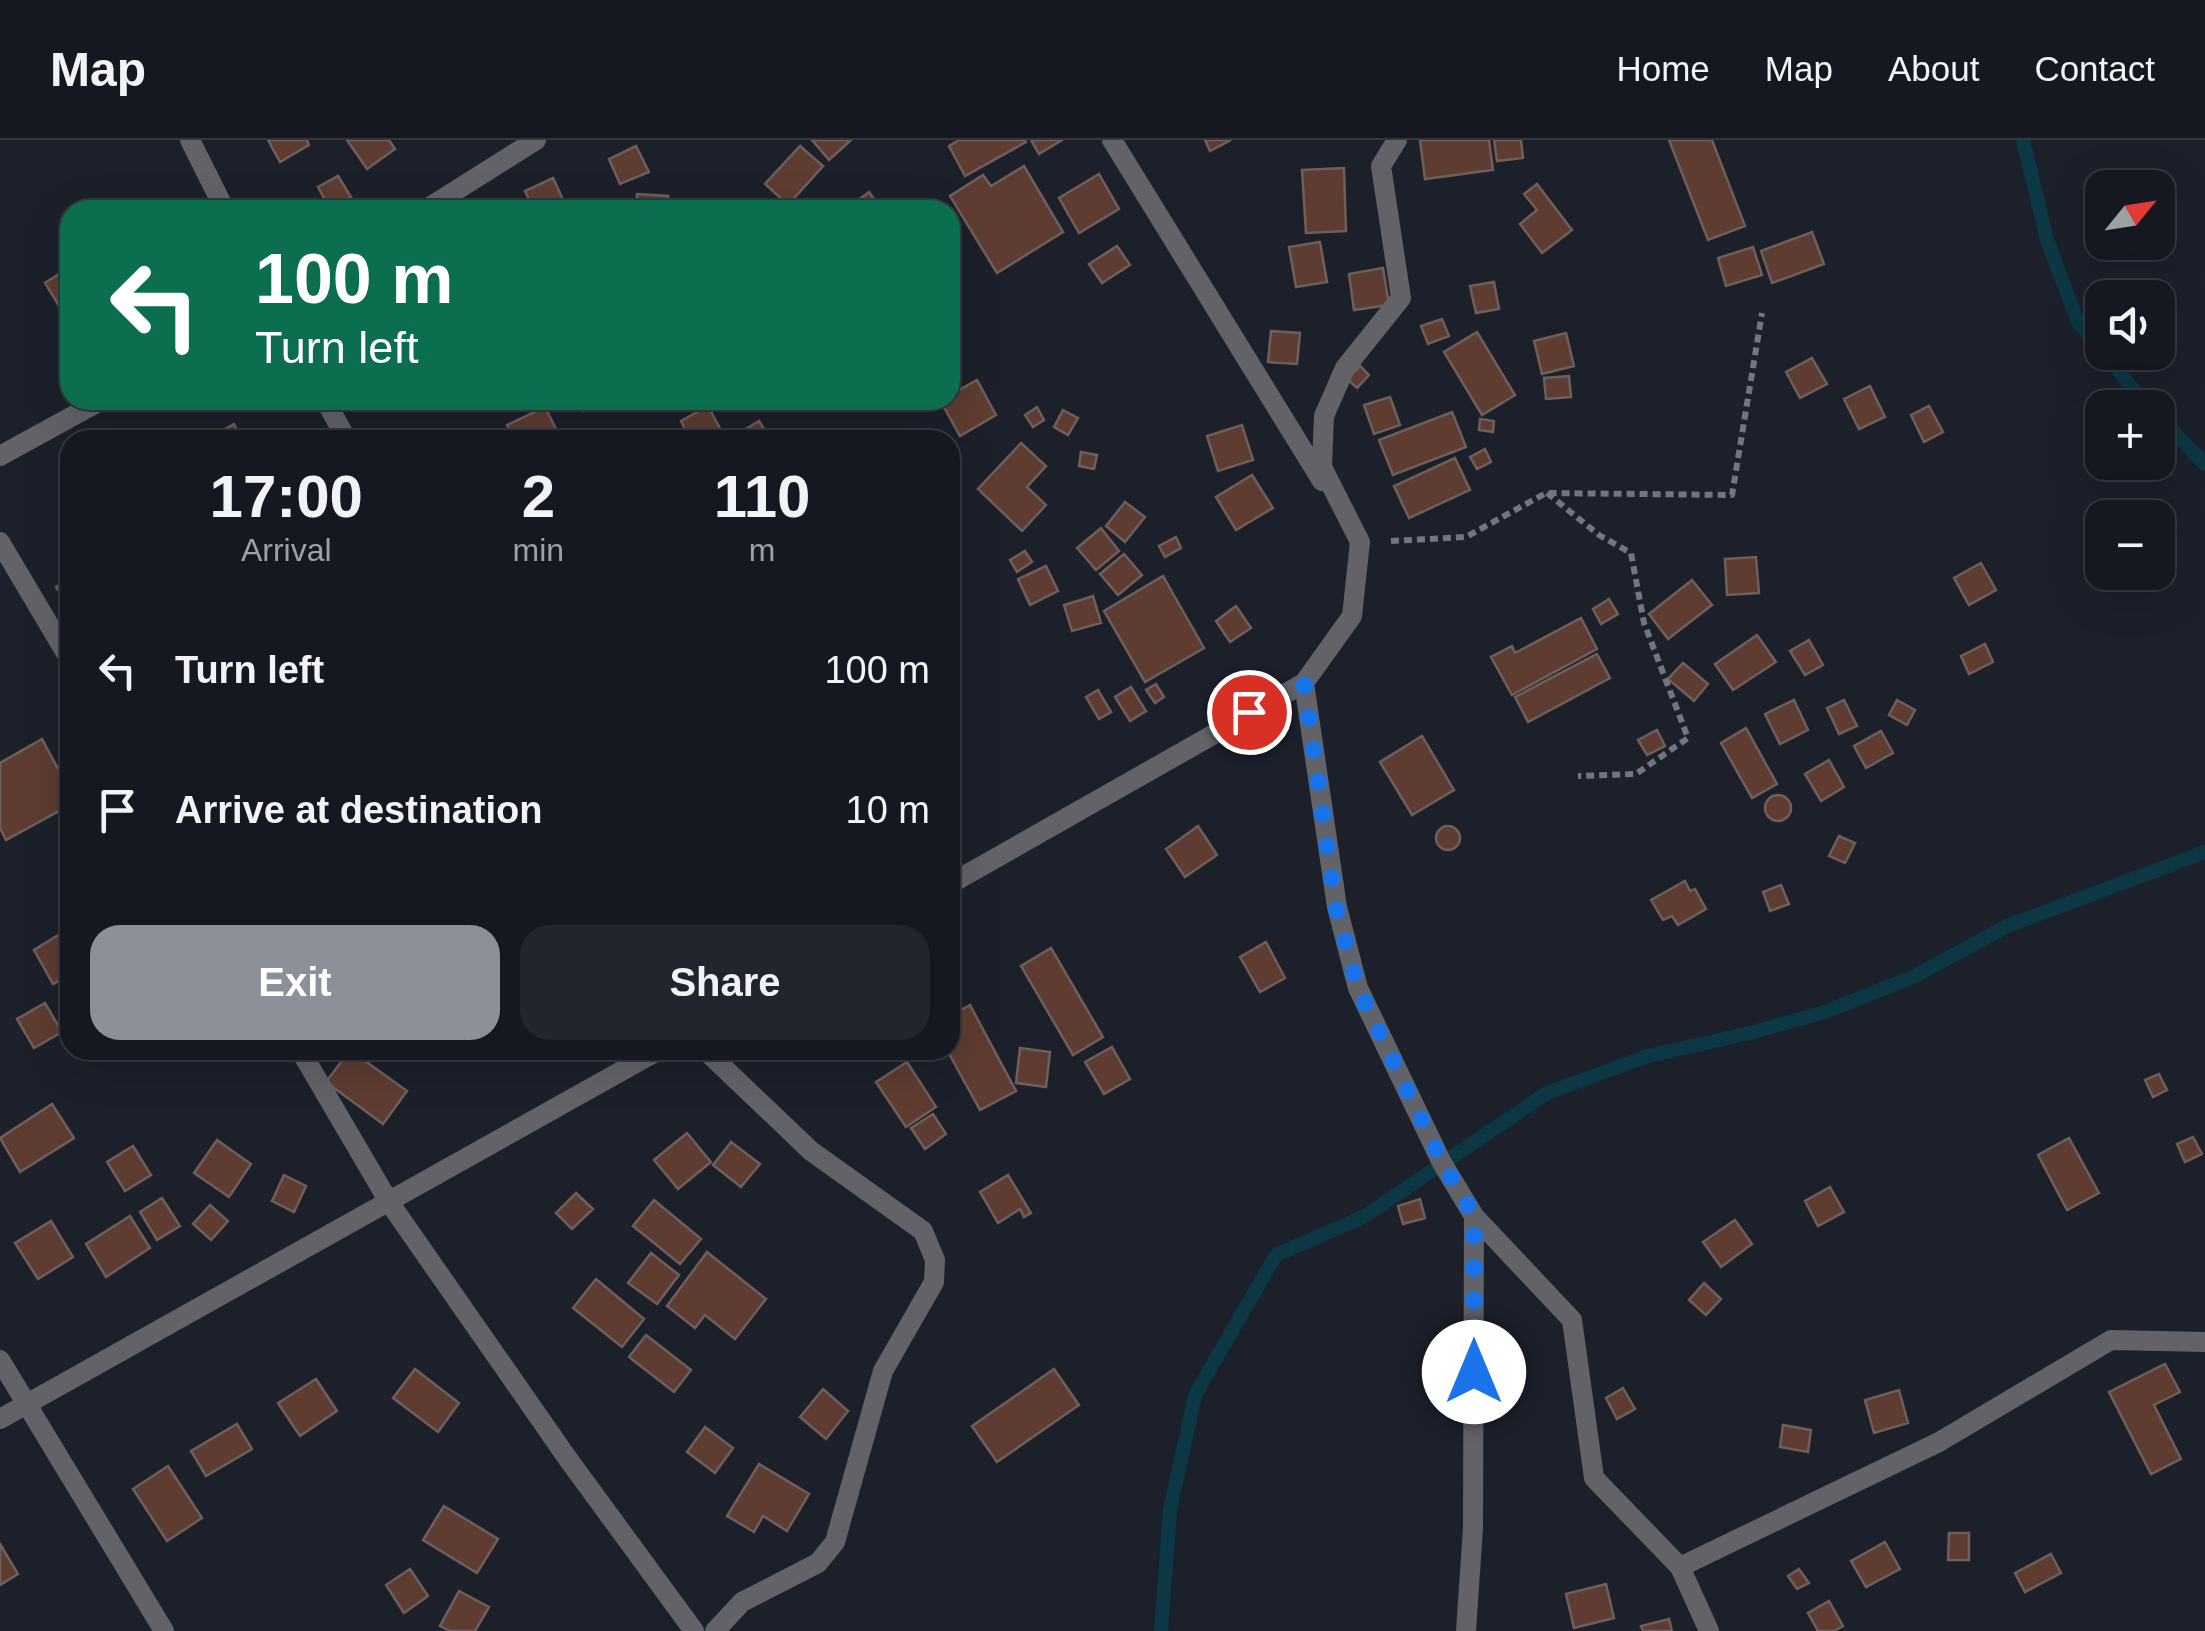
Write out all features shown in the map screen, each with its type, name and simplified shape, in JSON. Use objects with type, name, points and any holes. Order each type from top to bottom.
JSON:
[{"type":"street","points":[[190,140],[220,200]]},
{"type":"street","points":[[442,200],[536,140]]},
{"type":"street","points":[[1112,140],[1360,542]]},
{"type":"street","points":[[960,878],[1304,683],[1352,616],[1360,542],[1322,467],[1324,416],[1345,368],[1401,298],[1381,166],[1398,140]]},
{"type":"street","points":[[0,456],[84,410]]},
{"type":"street","points":[[0,542],[60,643]]},
{"type":"street","points":[[1304,683],[1336,907],[1358,988],[1442,1162],[1474,1216],[1572,1320],[1594,1478],[1680,1567],[1710,1631]]},
{"type":"street","points":[[306,1060],[390,1202],[568,1459],[694,1631]]},
{"type":"street","points":[[0,1419],[642,1060]]},
{"type":"street","points":[[715,1060],[811,1151],[923,1231],[935,1260],[934,1282],[884,1371],[835,1542],[818,1563],[742,1602],[715,1631]]},
{"type":"street","points":[[1466,1631],[1473,1528],[1474,1216]]},
{"type":"street","points":[[1680,1567],[1939,1442],[2111,1340],[2205,1342]]},
{"type":"street","points":[[0,1360],[164,1631]]},
{"type":"path","points":[[1360,542],[1466,538],[1546,493],[1732,495],[1762,313]]},
{"type":"path","points":[[1546,493],[1630,553],[1644,623],[1688,738],[1636,774],[1578,776]]},
{"type":"building","points":[[268,140],[307,140],[309,145],[280,162]]},
{"type":"building","points":[[347,140],[389,140],[395,149],[367,169]]},
{"type":"building","points":[[812,140],[851,140],[829,160]]},
{"type":"building","points":[[959,140],[1026,142],[965,176],[949,146]]},
{"type":"building","points":[[1031,140],[1062,140],[1039,154]]},
{"type":"building","points":[[1205,140],[1231,140],[1210,151]]},
{"type":"building","points":[[1420,140],[1489,140],[1493,170],[1425,179]]},
{"type":"building","points":[[1494,140],[1521,140],[1523,158],[1497,161]]},
{"type":"building","points":[[1669,140],[1712,140],[1745,226],[1708,240]]},
{"type":"building","points":[[636,146],[649,172],[620,184],[609,159]]},
{"type":"building","points":[[800,146],[823,166],[792,200],[783,200],[765,184]]},
{"type":"building","points":[[1024,166],[1063,232],[997,273],[960,212],[960,200],[950,196],[983,175],[991,186]]},
{"type":"building","points":[[1344,168],[1346,231],[1306,233],[1302,170]]},
{"type":"building","points":[[1099,174],[1119,209],[1079,233],[1059,198]]},
{"type":"building","points":[[338,176],[351,197],[325,200],[318,187]]},
{"type":"building","points":[[553,178],[563,200],[529,200],[525,191]]},
{"type":"building","points":[[1537,184],[1572,230],[1542,253],[1520,224],[1537,210],[1524,194]]},
{"type":"building","points":[[869,192],[875,200],[858,200]]},
{"type":"building","points":[[637,194],[668,196],[668,200],[637,200]]},
{"type":"building","points":[[1812,232],[1824,264],[1772,283],[1761,251]]},
{"type":"building","points":[[1320,242],[1327,282],[1296,287],[1289,247]]},
{"type":"building","points":[[1117,246],[1130,265],[1102,283],[1089,264]]},
{"type":"building","points":[[1753,247],[1762,275],[1726,286],[1718,258]]},
{"type":"building","points":[[1383,268],[1389,305],[1354,310],[1349,274]]},
{"type":"building","points":[[60,273],[60,308],[45,283]]},
{"type":"building","points":[[1494,282],[1499,309],[1476,313],[1470,286]]},
{"type":"building","points":[[1442,319],[1449,336],[1428,344],[1421,326]]},
{"type":"building","points":[[1271,331],[1300,333],[1297,364],[1268,362]]},
{"type":"building","points":[[1477,332],[1515,395],[1482,415],[1444,352]]},
{"type":"building","points":[[1566,333],[1574,366],[1542,374],[1534,341]]},
{"type":"building","points":[[1812,358],[1827,384],[1800,398],[1786,372]]},
{"type":"building","points":[[1360,366],[1369,375],[1357,388],[1347,379]]},
{"type":"building","points":[[1569,376],[1571,397],[1546,399],[1544,378]]},
{"type":"building","points":[[977,380],[996,415],[960,436],[946,410],[960,410],[960,389]]},
{"type":"building","points":[[1870,386],[1885,417],[1859,429],[1844,399]]},
{"type":"building","points":[[1390,397],[1400,425],[1374,434],[1364,405]]},
{"type":"building","points":[[1929,406],[1943,432],[1924,442],[1911,415]]},
{"type":"building","points":[[1037,407],[1044,420],[1033,427],[1025,415]]},
{"type":"building","points":[[546,410],[556,430],[510,430],[507,425]]},
{"type":"building","points":[[701,410],[710,410],[721,430],[685,430],[681,421]]},
{"type":"building","points":[[1063,410],[1078,418],[1068,435],[1054,427]]},
{"type":"building","points":[[1452,412],[1466,447],[1393,475],[1379,440]]},
{"type":"building","points":[[1480,419],[1494,421],[1493,432],[1479,430]]},
{"type":"building","points":[[759,421],[765,430],[744,430]]},
{"type":"building","points":[[1242,425],[1253,460],[1218,471],[1207,436]]},
{"type":"building","points":[[1021,443],[1046,466],[1027,487],[1046,505],[1022,531],[978,489]]},
{"type":"building","points":[[1485,449],[1491,462],[1477,469],[1470,457]]},
{"type":"building","points":[[1081,452],[1097,455],[1094,469],[1079,466]]},
{"type":"building","points":[[1455,458],[1470,490],[1409,518],[1394,486]]},
{"type":"building","points":[[1252,475],[1273,508],[1236,530],[1216,497]]},
{"type":"building","points":[[1125,502],[1145,517],[1125,542],[1106,526]]},
{"type":"building","points":[[1101,528],[1119,551],[1096,570],[1077,548]]},
{"type":"building","points":[[1176,537],[1181,548],[1165,557],[1159,546]]},
{"type":"building","points":[[1025,551],[1032,562],[1017,572],[1010,560]]},
{"type":"building","points":[[1124,554],[1142,575],[1118,595],[1100,574]]},
{"type":"building","points":[[1756,557],[1759,593],[1727,595],[1725,559]]},
{"type":"building","points":[[1981,563],[1996,590],[1969,605],[1954,578]]},
{"type":"building","points":[[1046,566],[1058,591],[1030,605],[1018,579]]},
{"type":"building","points":[[1163,576],[1204,648],[1145,682],[1104,611]]},
{"type":"building","points":[[1692,580],[1712,605],[1668,639],[1649,614]]},
{"type":"building","points":[[1093,596],[1101,623],[1072,631],[1064,605]]},
{"type":"building","points":[[1609,599],[1618,614],[1601,624],[1593,609]]},
{"type":"building","points":[[1236,606],[1251,628],[1230,642],[1216,621]]},
{"type":"building","points":[[1581,618],[1597,649],[1512,695],[1491,657],[1512,646],[1515,653]]},
{"type":"building","points":[[1757,635],[1776,662],[1733,690],[1715,664]]},
{"type":"building","points":[[1809,640],[1823,665],[1805,675],[1790,651]]},
{"type":"building","points":[[1985,644],[1993,662],[1969,674],[1961,656]]},
{"type":"building","points":[[1597,654],[1610,678],[1528,722],[1515,697]]},
{"type":"building","points":[[1683,663],[1708,684],[1694,701],[1668,679]]},
{"type":"building","points":[[1156,684],[1164,697],[1155,703],[1146,690]]},
{"type":"building","points":[[1131,687],[1146,711],[1130,721],[1115,697]]},
{"type":"building","points":[[1098,690],[1111,712],[1099,719],[1086,697]]},
{"type":"building","points":[[1794,700],[1808,730],[1780,744],[1765,714]]},
{"type":"building","points":[[1844,700],[1857,726],[1839,734],[1827,708]]},
{"type":"building","points":[[1897,700],[1915,710],[1907,725],[1889,715]]},
{"type":"building","points":[[1746,728],[1777,784],[1752,798],[1721,743]]},
{"type":"building","points":[[1657,730],[1665,746],[1647,755],[1638,740]]},
{"type":"building","points":[[1881,731],[1893,753],[1866,768],[1854,746]]},
{"type":"building","points":[[1422,736],[1454,790],[1412,815],[1380,762]]},
{"type":"building","points":[[42,739],[60,772],[60,810],[6,840],[0,828],[0,763]]},
{"type":"building","points":[[1829,760],[1844,787],[1821,801],[1805,774]]},
{"type":"building","points":[[1778,795],[1787,799],[1791,808],[1787,817],[1778,821],[1769,817],[1765,808],[1769,799]]},
{"type":"building","points":[[1198,826],[1217,855],[1185,877],[1166,849]]},
{"type":"building","points":[[1448,826],[1460,838],[1448,850],[1436,838]]},
{"type":"building","points":[[1839,836],[1855,843],[1845,863],[1829,856]]},
{"type":"building","points":[[1685,881],[1690,891],[1695,889],[1706,909],[1678,925],[1672,916],[1663,920],[1651,900]]},
{"type":"building","points":[[1781,885],[1789,904],[1770,911],[1763,892]]},
{"type":"building","points":[[60,934],[60,980],[53,984],[34,950]]},
{"type":"building","points":[[1266,942],[1285,978],[1260,992],[1240,957]]},
{"type":"building","points":[[1051,948],[1103,1037],[1073,1055],[1021,966]]},
{"type":"building","points":[[45,1003],[60,1033],[34,1048],[17,1019]]},
{"type":"building","points":[[970,1005],[1016,1091],[980,1110],[952,1060],[960,1060],[960,1010]]},
{"type":"building","points":[[1112,1047],[1130,1079],[1104,1094],[1085,1062]]},
{"type":"building","points":[[1020,1048],[1050,1052],[1046,1087],[1016,1083]]},
{"type":"building","points":[[342,1060],[364,1060],[407,1091],[383,1124],[326,1082]]},
{"type":"building","points":[[907,1062],[936,1107],[906,1127],[876,1082]]},
{"type":"building","points":[[2159,1074],[2167,1090],[2153,1097],[2145,1080]]},
{"type":"building","points":[[52,1104],[74,1138],[20,1172],[0,1138]]},
{"type":"building","points":[[933,1114],[946,1134],[925,1149],[911,1128]]},
{"type":"building","points":[[687,1133],[711,1162],[678,1189],[654,1160]]},
{"type":"building","points":[[2193,1137],[2202,1154],[2185,1162],[2177,1144]]},
{"type":"building","points":[[2069,1138],[2099,1193],[2067,1210],[2038,1155]]},
{"type":"building","points":[[217,1140],[251,1164],[229,1197],[194,1173]]},
{"type":"building","points":[[731,1142],[760,1164],[741,1187],[713,1165]]},
{"type":"building","points":[[133,1146],[151,1175],[125,1191],[107,1162]]},
{"type":"building","points":[[284,1175],[306,1186],[294,1212],[272,1201]]},
{"type":"building","points":[[1008,1175],[1031,1213],[1024,1217],[1020,1209],[998,1223],[980,1192]]},
{"type":"building","points":[[1830,1187],[1844,1212],[1818,1226],[1805,1201]]},
{"type":"building","points":[[576,1193],[593,1209],[572,1229],[556,1213]]},
{"type":"building","points":[[162,1198],[180,1226],[157,1240],[140,1212]]},
{"type":"building","points":[[1420,1199],[1425,1218],[1403,1224],[1398,1206]]},
{"type":"building","points":[[654,1200],[701,1239],[680,1264],[633,1226]]},
{"type":"building","points":[[210,1205],[228,1221],[211,1240],[193,1224]]},
{"type":"building","points":[[130,1216],[150,1248],[106,1277],[86,1244]]},
{"type":"building","points":[[1735,1220],[1752,1244],[1721,1267],[1703,1242]]},
{"type":"building","points":[[51,1221],[73,1257],[38,1279],[15,1243]]},
{"type":"building","points":[[707,1252],[766,1299],[735,1339],[705,1315],[695,1328],[667,1306]]},
{"type":"building","points":[[651,1253],[679,1275],[657,1304],[628,1283]]},
{"type":"building","points":[[596,1279],[644,1319],[622,1347],[573,1308]]},
{"type":"building","points":[[1704,1283],[1721,1299],[1706,1315],[1689,1300]]},
{"type":"building","points":[[646,1335],[691,1370],[674,1392],[629,1357]]},
{"type":"building","points":[[2165,1364],[2180,1392],[2154,1405],[2181,1459],[2151,1474],[2109,1392]]},
{"type":"building","points":[[415,1369],[459,1403],[438,1432],[393,1398]]},
{"type":"building","points":[[1054,1369],[1079,1405],[997,1462],[972,1426]]},
{"type":"building","points":[[316,1379],[337,1411],[300,1436],[278,1403]]},
{"type":"building","points":[[1623,1388],[1635,1409],[1617,1419],[1606,1398]]},
{"type":"building","points":[[823,1389],[848,1411],[826,1439],[800,1417]]},
{"type":"building","points":[[1899,1390],[1908,1423],[1874,1433],[1865,1400]]},
{"type":"building","points":[[237,1424],[252,1449],[206,1476],[191,1451]]},
{"type":"building","points":[[1783,1425],[1811,1430],[1808,1452],[1780,1447]]},
{"type":"building","points":[[705,1427],[733,1448],[715,1473],[687,1452]]},
{"type":"building","points":[[759,1464],[809,1494],[787,1531],[763,1516],[754,1532],[727,1516]]},
{"type":"building","points":[[168,1466],[202,1518],[167,1541],[133,1489]]},
{"type":"building","points":[[444,1506],[498,1539],[477,1573],[423,1540]]},
{"type":"building","points":[[1949,1533],[1969,1533],[1969,1560],[1948,1560]]},
{"type":"building","points":[[1885,1542],[1900,1569],[1866,1587],[1851,1561]]},
{"type":"building","points":[[0,1544],[18,1574],[0,1585]]},
{"type":"building","points":[[2051,1554],[2061,1573],[2025,1592],[2015,1573]]},
{"type":"building","points":[[410,1569],[428,1596],[404,1613],[386,1585]]},
{"type":"building","points":[[1799,1569],[1809,1583],[1797,1589],[1788,1576]]},
{"type":"building","points":[[1606,1584],[1614,1618],[1574,1628],[1566,1594]]},
{"type":"building","points":[[459,1591],[489,1607],[475,1631],[450,1631],[440,1626]]},
{"type":"building","points":[[1829,1601],[1843,1626],[1834,1631],[1818,1631],[1808,1613]]},
{"type":"building","points":[[1669,1619],[1672,1631],[1643,1631],[1641,1626]]},
{"type":"waterway","points":[[2023,140],[2047,240],[2078,322],[2134,390]]},
{"type":"waterway","points":[[2175,433],[2205,464]]},
{"type":"waterway","points":[[1161,1631],[1170,1510],[1195,1395],[1276,1255],[1365,1216],[1547,1093],[1648,1056],[1825,1012],[1915,976],[2007,926],[2205,852]]},
{"type":"route","points":[[1249,712],[1304,683],[1336,907],[1358,988],[1442,1162],[1474,1216],[1474,1372]]}]
